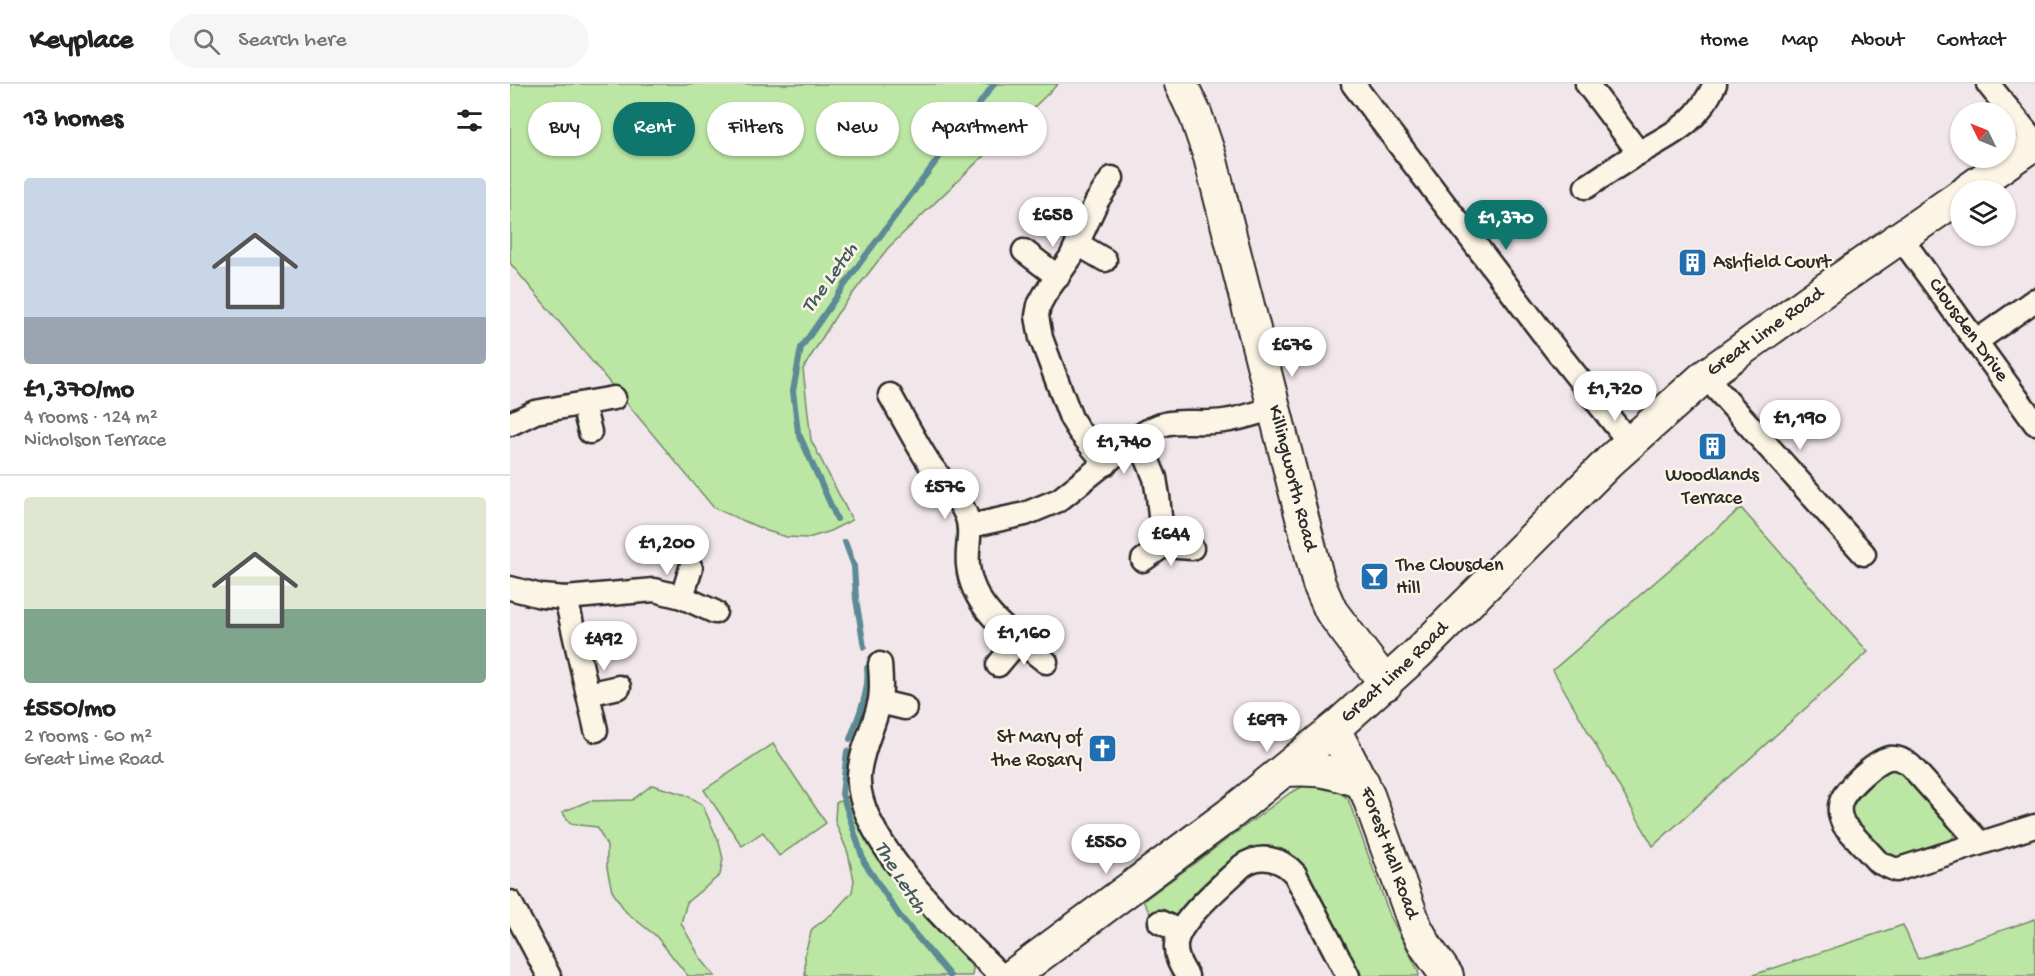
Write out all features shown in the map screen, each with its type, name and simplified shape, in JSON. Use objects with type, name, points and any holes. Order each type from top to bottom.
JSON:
[{"type":"main road","name":"Killingworth Road","points":[[1181,84],[1210,157],[1318,584],[1331,611],[1386,684]]},
{"type":"main road","points":[[1982,180],[2035,142]]},
{"type":"main road","name":"Great Lime Road","points":[[1012,976],[1222,820],[1386,684],[1629,442],[1705,376],[1950,203]]},
{"type":"main road","points":[[1351,637],[1390,648],[1427,645]]},
{"type":"main road","name":"Forest Hall Road","points":[[1334,729],[1363,783],[1416,927],[1427,948],[1447,976]]},
{"type":"main road","points":[[1285,770],[1313,768],[1328,770],[1363,783]]},
{"type":"street","points":[[1353,84],[1629,442]]},
{"type":"street","points":[[1587,84],[1639,153]]},
{"type":"street","points":[[1586,187],[1639,153],[1666,139],[1687,123],[1702,108],[1715,84]]},
{"type":"street","points":[[1988,84],[2035,142]]},
{"type":"street","points":[[1106,464],[1071,418],[1039,332],[1037,316],[1045,294],[1078,244],[1097,201],[1112,178]]},
{"type":"street","name":"Clousden Drive","points":[[1901,238],[2035,423]]},
{"type":"street","points":[[1078,244],[1105,260]]},
{"type":"street","points":[[1024,251],[1058,277]]},
{"type":"street","points":[[1977,341],[2035,300]]},
{"type":"street","points":[[1705,376],[1864,554]]},
{"type":"street","points":[[890,395],[924,455],[965,512],[970,526],[967,550],[968,567],[976,596],[993,618],[1046,662]]},
{"type":"street","points":[[510,424],[535,412],[614,398]]},
{"type":"street","points":[[583,405],[590,432]]},
{"type":"street","points":[[970,526],[1044,508],[1074,491],[1138,437],[1163,423],[1223,421],[1274,408]]},
{"type":"street","points":[[1138,437],[1155,478],[1163,546]]},
{"type":"street","points":[[1143,560],[1163,546],[1192,548]]},
{"type":"street","points":[[682,597],[691,568]]},
{"type":"street","points":[[510,588],[541,596],[566,598],[654,590],[682,597],[715,612]]},
{"type":"street","points":[[566,598],[596,730]]},
{"type":"street","points":[[998,665],[1019,640]]},
{"type":"street","points":[[880,664],[882,683],[879,702],[864,746],[858,778],[861,796],[871,825],[878,838],[912,881],[1001,976]]},
{"type":"street","points":[[588,694],[619,687]]},
{"type":"street","points":[[879,702],[905,708]]},
{"type":"street","points":[[1980,843],[1911,766],[1899,759],[1887,758],[1875,764],[1847,790],[1840,804],[1840,818],[1844,825],[1878,861],[1889,868],[1902,869],[2035,825]]},
{"type":"street","points":[[1183,969],[1170,927],[1183,925],[1242,866],[1256,859],[1274,859],[1283,862],[1295,874],[1348,976]]},
{"type":"street","points":[[510,902],[549,976]]},
{"type":"green space","points":[[510,84],[1058,84],[1039,102],[911,102],[911,156],[983,156],[888,248],[837,314],[803,369],[811,440],[852,520],[828,532],[808,538],[787,537],[767,531],[714,508],[510,263]]},
{"type":"green space","points":[[1741,508],[1868,652],[1653,846],[1553,670]]},
{"type":"green space","points":[[773,744],[826,823],[779,856],[763,832],[742,846],[704,790]]},
{"type":"green space","points":[[1897,767],[1955,832],[1951,843],[1892,861],[1850,819],[1849,800],[1880,770]]},
{"type":"green space","points":[[1308,784],[1331,786],[1348,799],[1390,916],[1419,976],[1358,976],[1283,852],[1175,919],[1155,922],[1143,901],[1290,793]]},
{"type":"green space","points":[[652,785],[686,795],[702,804],[719,842],[723,859],[720,875],[687,902],[681,923],[701,959],[715,976],[688,976],[656,936],[626,912],[612,891],[607,868],[607,846],[597,827],[571,824],[562,812],[589,801],[632,800]]},
{"type":"green space","points":[[848,797],[889,864],[973,968],[972,976],[805,976],[805,953],[812,929],[833,913],[852,892],[854,880],[848,853],[835,821],[836,803]]},
{"type":"green space","points":[[2035,919],[2035,976],[1750,976],[1903,925],[1918,959]]},
{"type":"waterway","name":"The Letch","points":[[837,519],[798,432],[793,391],[801,348],[860,263],[994,84]]},
{"type":"waterway","name":"The Letch","points":[[845,542],[854,566],[856,599],[864,647]]},
{"type":"waterway","name":"The Letch","points":[[850,739],[865,695],[867,668]]},
{"type":"waterway","name":"The Letch","points":[[847,751],[842,794],[864,862],[899,915],[950,976]]},
{"type":"place","name":"Ashfield Court","points":[[1692,263]]},
{"type":"place","name":"Woodlands Terrace","points":[[1712,446]]},
{"type":"place","name":"The Clousden Hill","points":[[1375,577]]},
{"type":"place","name":"St Mary of the Rosary","points":[[1103,749]]}]
